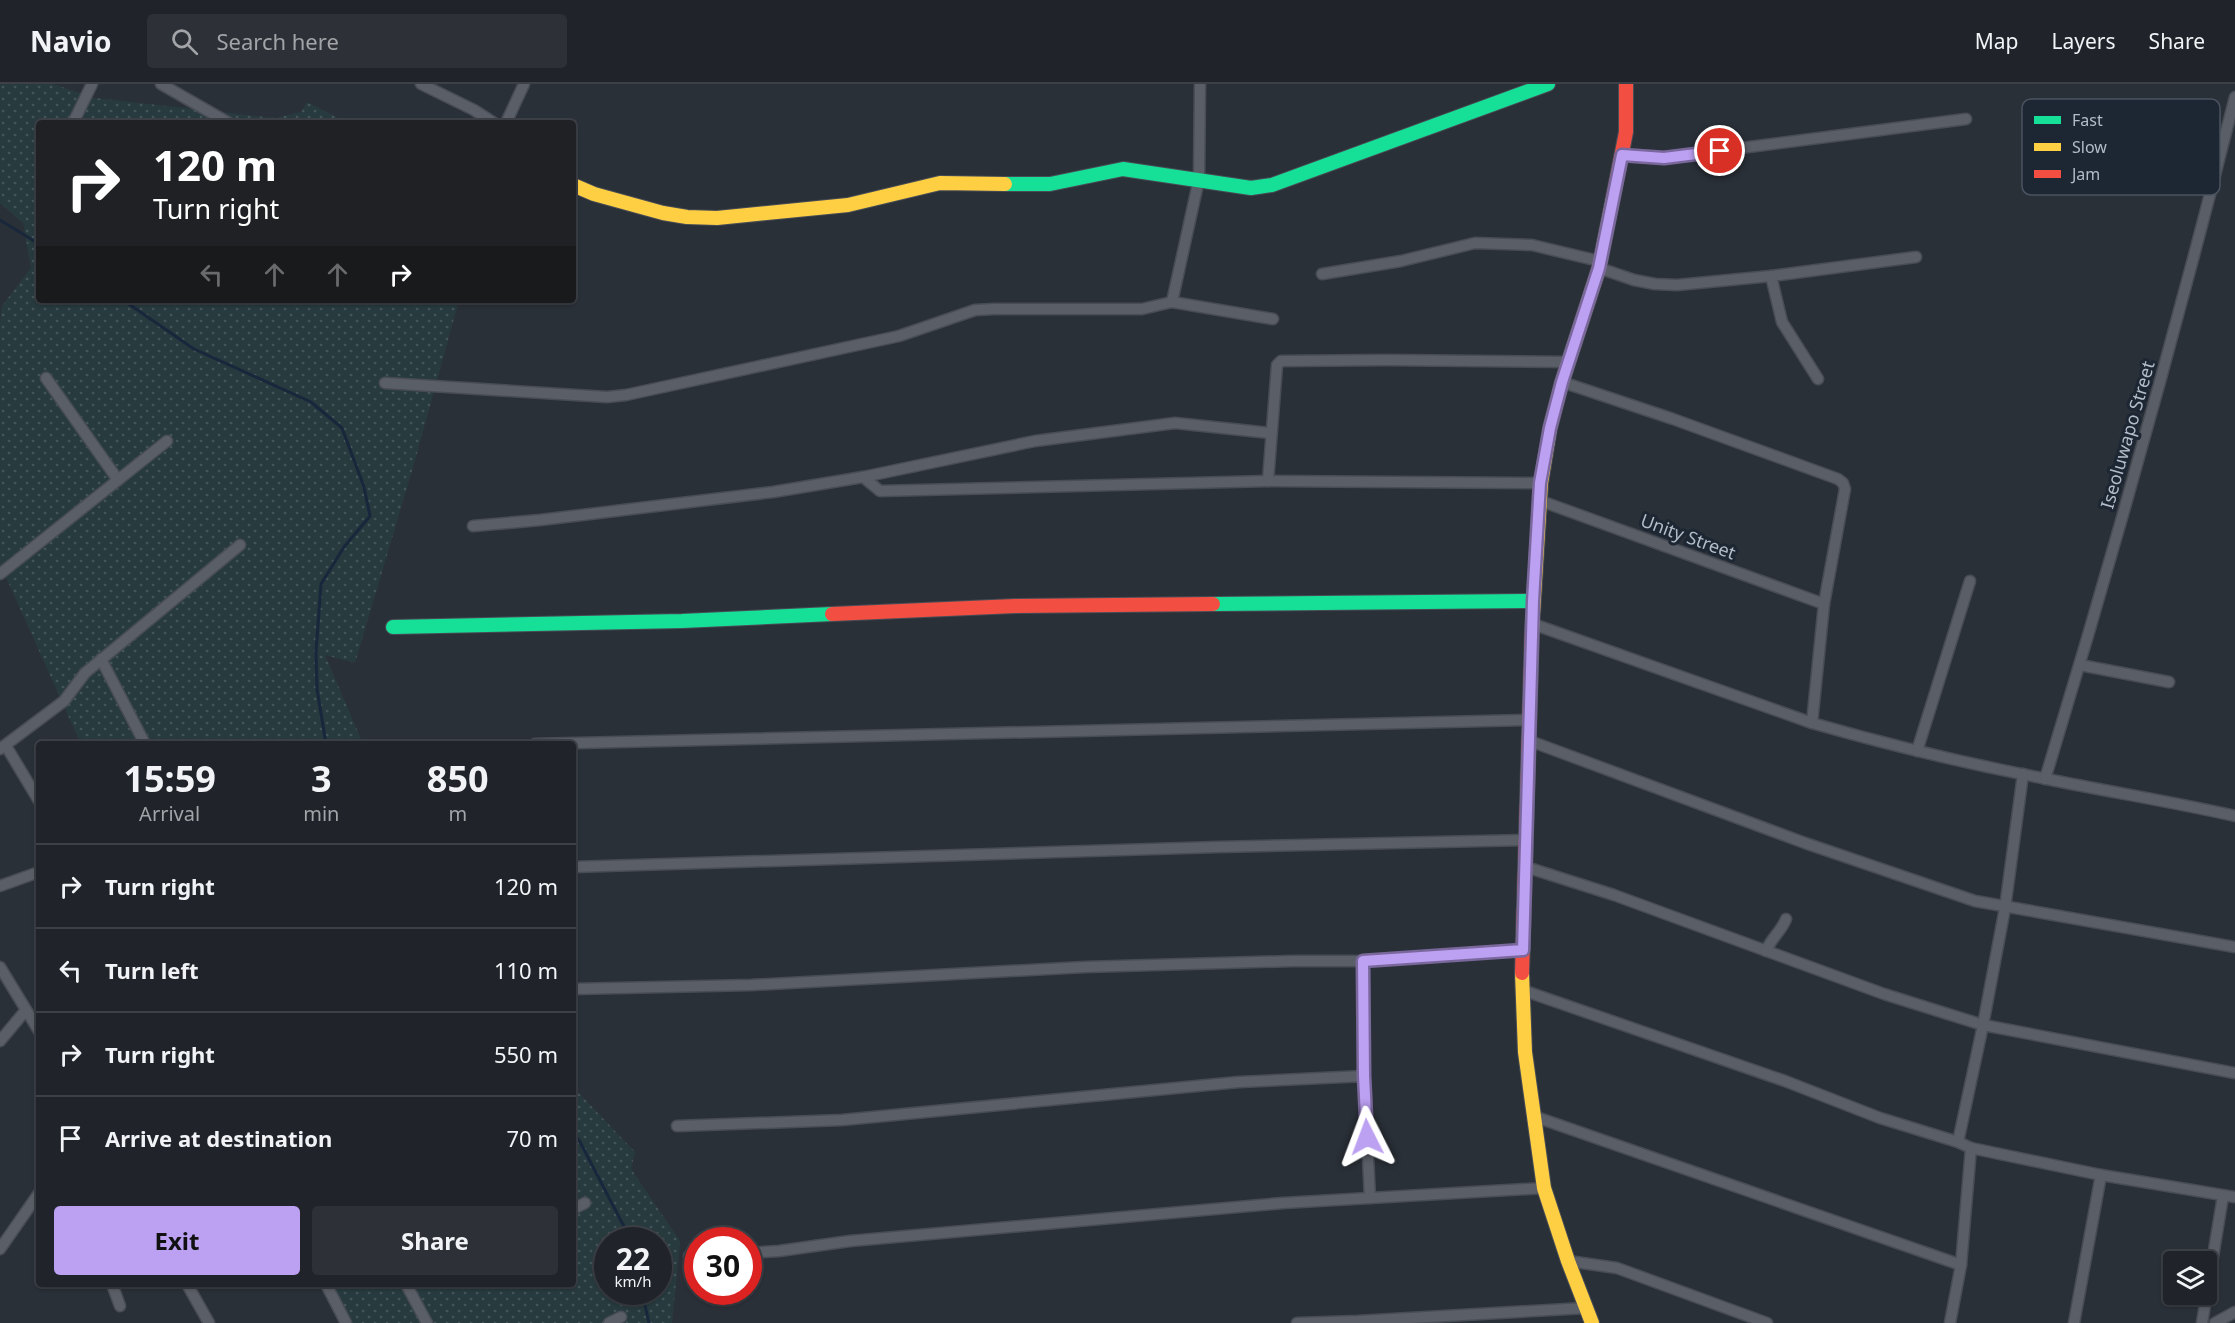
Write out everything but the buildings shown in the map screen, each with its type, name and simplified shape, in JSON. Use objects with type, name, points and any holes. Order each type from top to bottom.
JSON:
[{"type":"street","points":[[74,120],[92,84]]},
{"type":"street","points":[[161,84],[224,120]]},
{"type":"street","points":[[421,84],[489,120]]},
{"type":"street","points":[[507,120],[524,84]]},
{"type":"street","points":[[1172,302],[1199,179],[1200,84]]},
{"type":"street","points":[[576,186],[594,194],[663,213],[717,218],[848,205],[940,183],[1050,184],[1123,169],[1251,188],[1272,186],[1548,84]]},
{"type":"street","points":[[1592,1323],[1568,1261],[1544,1188],[1525,1052],[1522,912],[1526,867],[1533,601],[1541,501],[1540,483],[1550,428],[1562,382],[1599,264],[1626,132],[1626,84]]},
{"type":"street","name":"Iseoluwapo Street","points":[[2220,157],[2235,97]]},
{"type":"street","points":[[1622,155],[1670,158],[1966,119]]},
{"type":"street","name":"Iseoluwapo Street","points":[[2045,779],[2080,665],[2193,266],[2211,195]]},
{"type":"street","points":[[1322,274],[1401,261],[1475,243],[1532,245],[1599,264],[1634,280],[1655,284],[1696,284],[1916,257]]},
{"type":"street","points":[[1771,276],[1779,316],[1818,379]]},
{"type":"street","points":[[385,383],[607,397],[626,395],[900,336],[975,310],[1142,309],[1172,302],[1273,319]]},
{"type":"street","points":[[1268,481],[1277,365],[1281,361],[1569,362]]},
{"type":"street","points":[[46,378],[118,480]]},
{"type":"street","points":[[1562,382],[1695,427],[1838,479],[1843,483],[1845,489],[1824,604],[1812,723]]},
{"type":"street","points":[[473,526],[773,492],[863,477],[1035,441],[1175,423],[1270,433]]},
{"type":"street","points":[[0,574],[167,441]]},
{"type":"street","points":[[863,477],[880,490],[1268,481],[1540,483]]},
{"type":"street","name":"Unity Street","points":[[1541,501],[1824,604]]},
{"type":"street","points":[[36,796],[3,747],[64,701],[85,673],[240,544]]},
{"type":"street","points":[[1917,752],[1970,581]]},
{"type":"street","points":[[393,627],[682,621],[1015,606],[1533,601]]},
{"type":"street","points":[[1533,624],[1812,723],[1917,752],[2235,816]]},
{"type":"street","points":[[101,659],[143,741]]},
{"type":"street","points":[[2080,665],[2169,682]]},
{"type":"street","points":[[576,743],[1530,720]]},
{"type":"street","points":[[1530,741],[1805,843],[1975,902],[2235,947]]},
{"type":"street","points":[[1958,1142],[2005,908],[2023,774]]},
{"type":"street","points":[[576,867],[1526,840]]},
{"type":"street","points":[[1526,867],[1614,895],[1884,994],[1983,1025],[2235,1073]]},
{"type":"street","points":[[0,886],[36,873]]},
{"type":"street","points":[[1766,951],[1770,940],[1782,929],[1786,919]]},
{"type":"street","points":[[576,989],[751,985],[1085,967],[1363,961],[1523,950]]},
{"type":"street","points":[[1363,961],[1364,1076],[1370,1198]]},
{"type":"street","points":[[0,967],[36,1026]]},
{"type":"street","points":[[1522,990],[1785,1081],[1880,1118],[1971,1148],[2101,1175],[2235,1197]]},
{"type":"street","points":[[0,1041],[26,1010]]},
{"type":"street","points":[[677,1126],[842,1120],[1239,1082],[1364,1076]]},
{"type":"street","points":[[1533,1116],[1961,1265]]},
{"type":"street","points":[[1950,1323],[1961,1265],[1971,1148]]},
{"type":"street","points":[[2074,1323],[2101,1175]]},
{"type":"street","points":[[762,1252],[850,1241],[1283,1203],[1544,1188]]},
{"type":"street","points":[[2202,1323],[2223,1196]]},
{"type":"street","points":[[0,1249],[36,1197]]},
{"type":"street","points":[[576,1208],[585,1203]]},
{"type":"street","points":[[1568,1261],[1617,1268],[1767,1323]]},
{"type":"street","points":[[113,1287],[120,1306]]},
{"type":"street","points":[[189,1287],[209,1323]]},
{"type":"street","points":[[328,1287],[346,1323]]},
{"type":"street","points":[[411,1287],[427,1323]]},
{"type":"street","points":[[1297,1323],[1358,1322],[1585,1308]]},
{"type":"street","points":[[2215,1323],[2235,1312]]},
{"type":"street","points":[[609,1323],[621,1317]]},
{"type":"green space","points":[[0,84],[53,84],[95,98],[275,118],[301,112],[307,102],[342,120],[36,120],[36,303],[458,303],[414,464],[355,663],[325,655],[362,741],[80,741],[0,564],[0,322],[2,306],[31,268],[23,223],[0,203]]},
{"type":"green space","points":[[576,1090],[635,1152],[631,1169],[670,1227],[594,1227],[594,1305],[672,1305],[672,1229],[680,1241],[672,1323],[341,1323],[325,1287],[576,1287]]},
{"type":"waterway","points":[[0,220],[36,242]]},
{"type":"waterway","points":[[127,303],[194,349],[311,402],[342,428],[364,487],[370,516],[344,547],[321,584],[316,652],[317,689],[326,741]]},
{"type":"waterway","points":[[576,1137],[624,1227]]},
{"type":"waterway","points":[[645,1305],[649,1323]]},
{"type":"traffic: fast","points":[[1005,184],[1050,184],[1123,169],[1251,188],[1272,185],[1548,84]]},
{"type":"traffic: fast","points":[[1213,604],[1533,601]]},
{"type":"traffic: fast","points":[[393,627],[682,621],[832,614]]},
{"type":"traffic: slow","points":[[576,186],[594,194],[663,213],[717,218],[848,205],[940,183],[1005,184]]},
{"type":"traffic: slow","points":[[1532,630],[1541,483],[1550,428],[1562,382],[1599,268],[1613,198]]},
{"type":"traffic: slow","points":[[1522,973],[1525,1052],[1544,1188],[1568,1261],[1592,1323]]},
{"type":"traffic: jam","points":[[1613,198],[1626,132],[1626,84]]},
{"type":"traffic: jam","points":[[832,614],[1015,606],[1213,604]]},
{"type":"traffic: jam","points":[[1522,973],[1532,630]]},
{"type":"route","points":[[1367,1137],[1363,961],[1523,950],[1522,912],[1526,867],[1533,601],[1541,501],[1540,483],[1550,428],[1562,382],[1599,268],[1622,155],[1664,158],[1720,151]]}]
